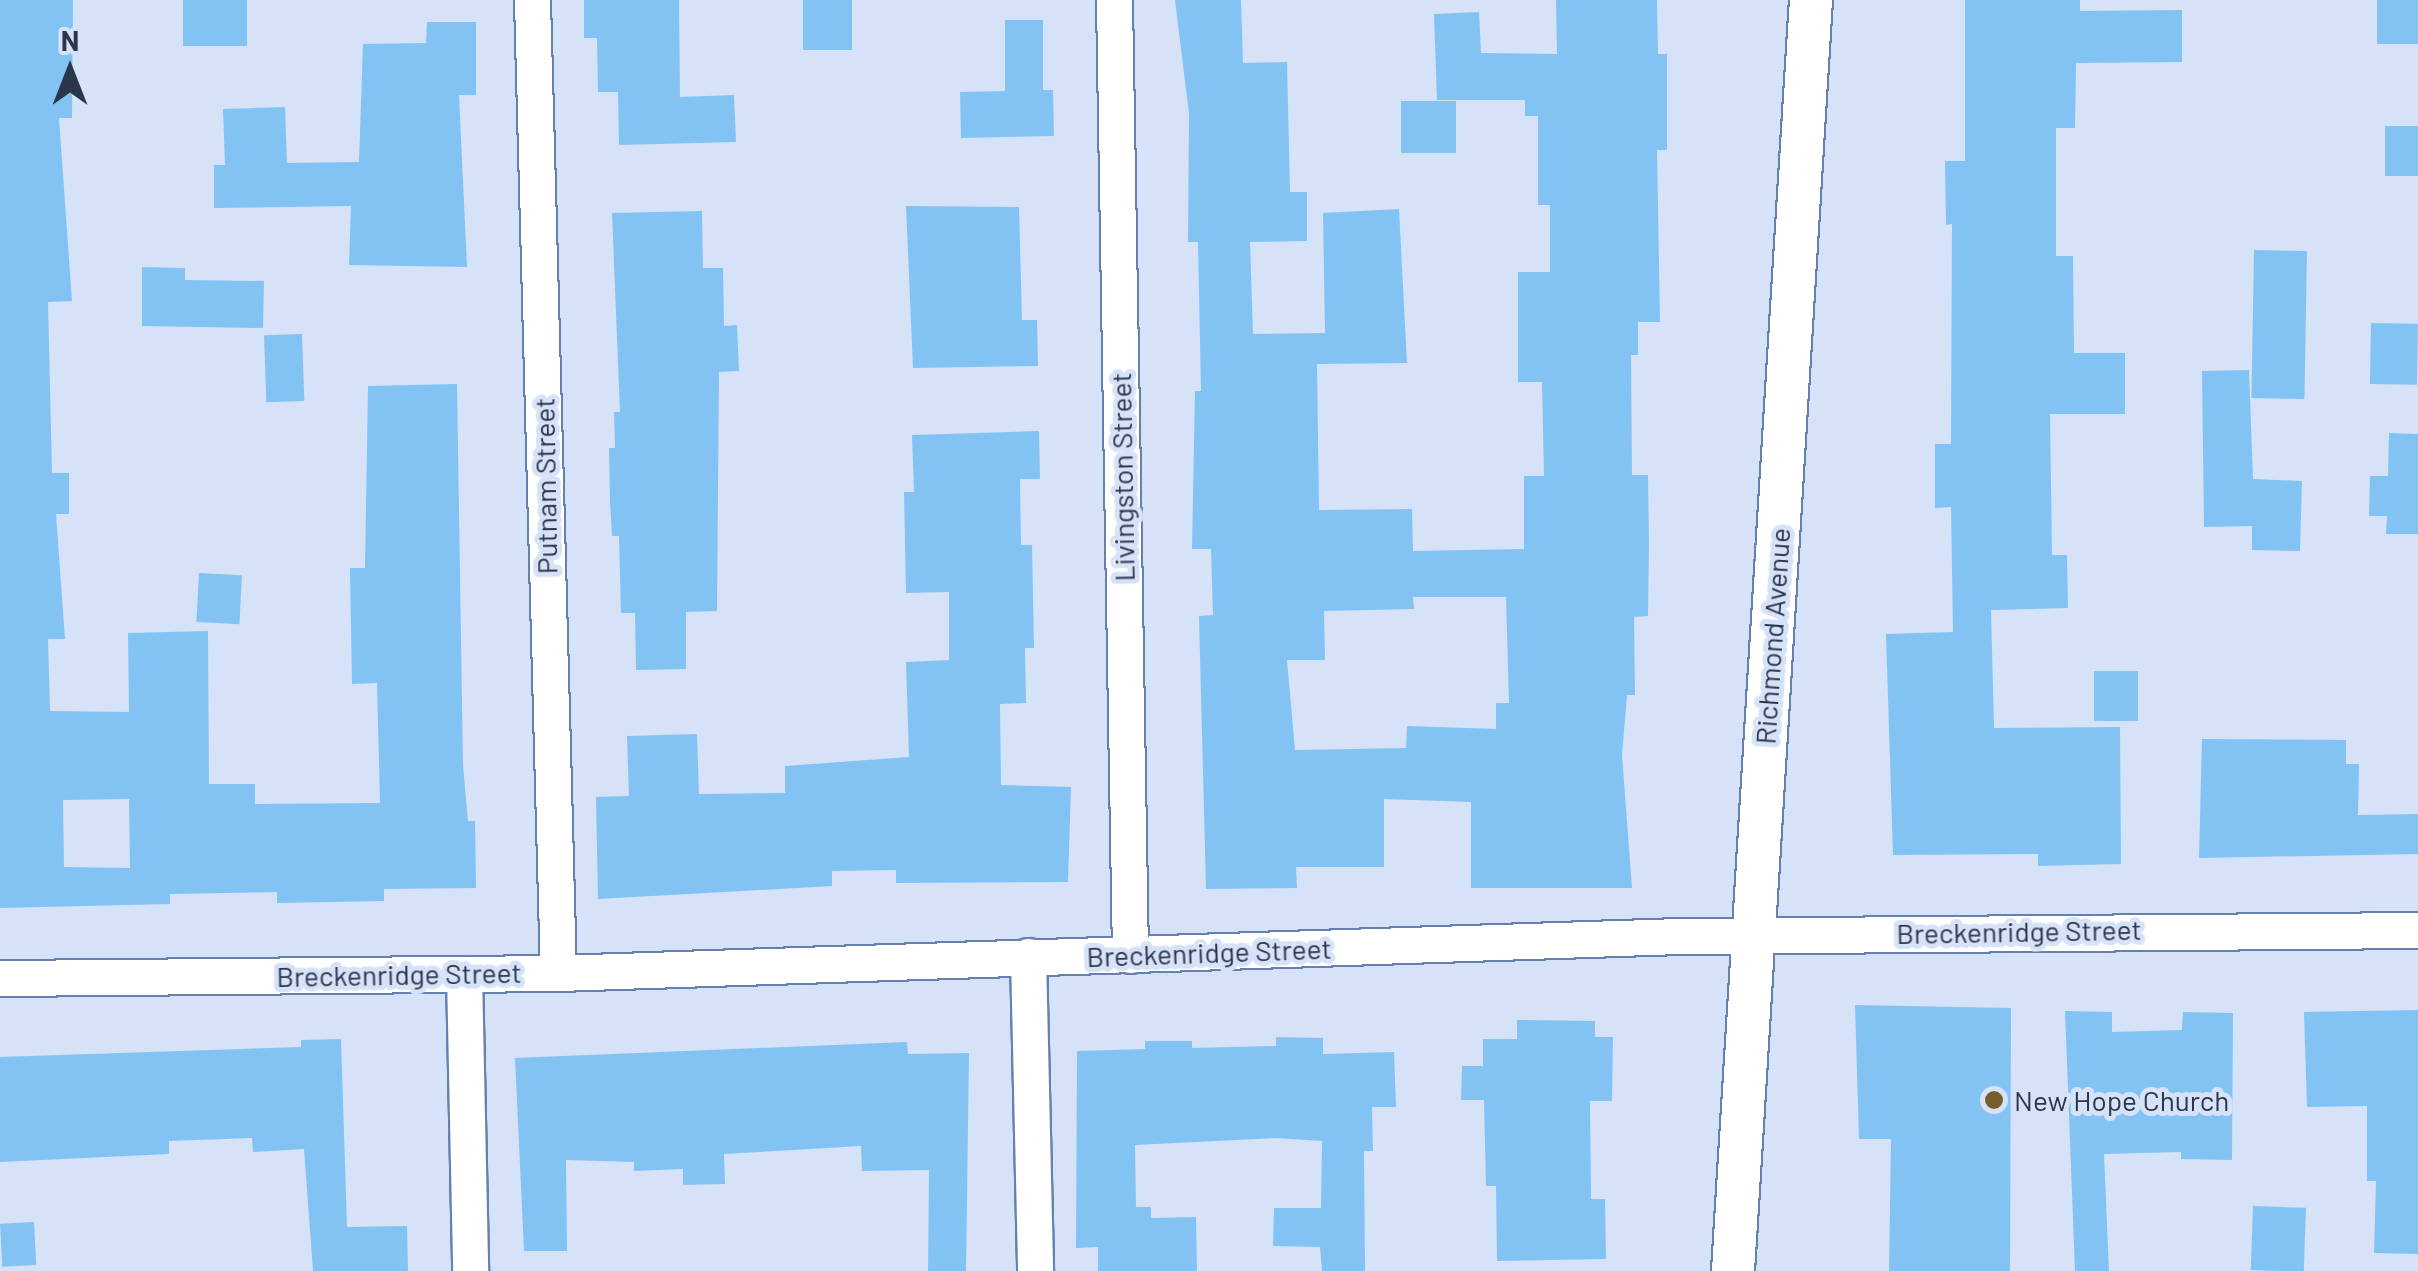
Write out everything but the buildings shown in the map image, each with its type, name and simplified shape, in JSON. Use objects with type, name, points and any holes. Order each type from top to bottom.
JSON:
[{"type":"street","name":"Putnam Street","points":[[532,0],[558,973]]},
{"type":"street","name":"Livingston Street","points":[[1114,0],[1130,955]]},
{"type":"street","name":"Richmond Avenue","points":[[1734,1271],[1751,935],[1811,0]]},
{"type":"street","name":"Breckenridge Street","points":[[0,978],[558,973],[1751,935],[2418,930]]},
{"type":"street","points":[[1028,956],[1035,1271]]},
{"type":"street","points":[[464,974],[470,1271]]},
{"type":"place","name":"New Hope Church","points":[[1994,1100]]}]
